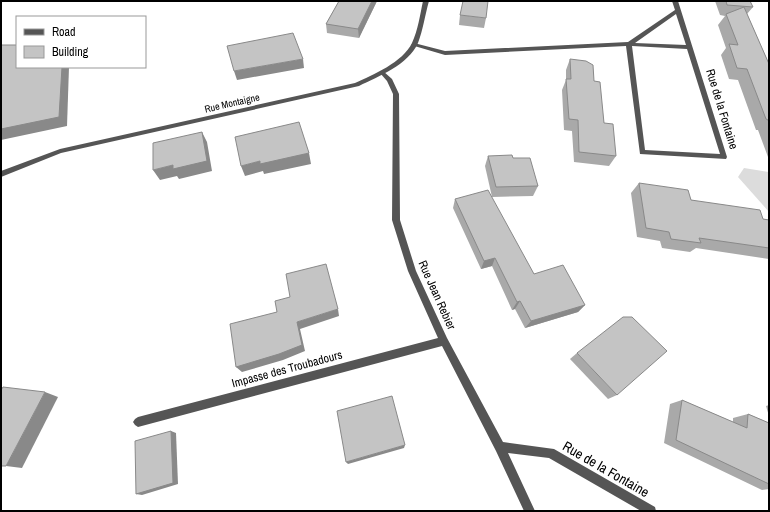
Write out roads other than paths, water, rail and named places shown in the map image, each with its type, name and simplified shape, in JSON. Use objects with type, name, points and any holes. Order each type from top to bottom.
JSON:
[{"type":"street","name":"Rue Montaigne","points":[[1,174],[60,151],[357,85],[383,73],[400,60],[414,45],[426,1]]},
{"type":"street","name":"Rue de la Fontaine","points":[[628,44],[642,152],[724,157],[675,1]]},
{"type":"street","points":[[628,44],[678,11]]},
{"type":"street","points":[[414,45],[445,53],[628,44],[689,47]]},
{"type":"street","name":"Rue Jean Rebier","points":[[383,73],[390,80],[396,94],[396,220],[412,271],[444,341],[500,448],[530,511]]},
{"type":"street","name":"Impasse des Troubadours","points":[[138,422],[444,341]]},
{"type":"street","name":"Rue de la Fontaine","points":[[500,448],[550,453],[650,511]]}]
